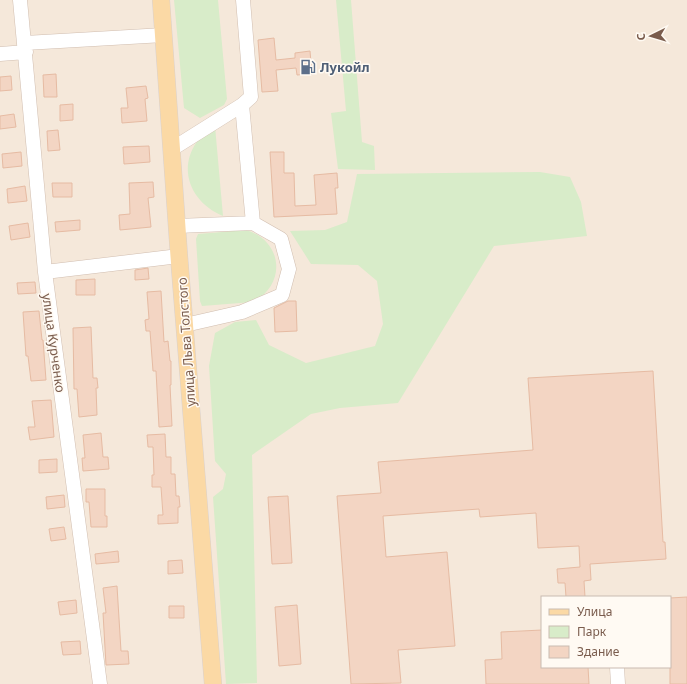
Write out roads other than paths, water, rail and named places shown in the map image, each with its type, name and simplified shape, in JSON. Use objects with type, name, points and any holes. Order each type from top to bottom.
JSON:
[{"type":"main road","name":"улица Льва Толстого","points":[[162,0],[177,226],[213,684]]},
{"type":"street","name":"улица Курченко","points":[[20,0],[45,272],[100,684]]},
{"type":"street","points":[[172,149],[242,105],[250,97],[243,0]]},
{"type":"street","points":[[0,54],[25,47],[164,35]]},
{"type":"street","points":[[242,105],[253,224]]},
{"type":"street","points":[[177,226],[253,224],[281,239],[289,269],[282,295],[242,312],[185,325]]},
{"type":"street","points":[[45,272],[180,256]]},
{"type":"street","points":[[617,668],[618,684]]},
{"type":"place","name":"Лукойл","points":[[308,67]]}]
